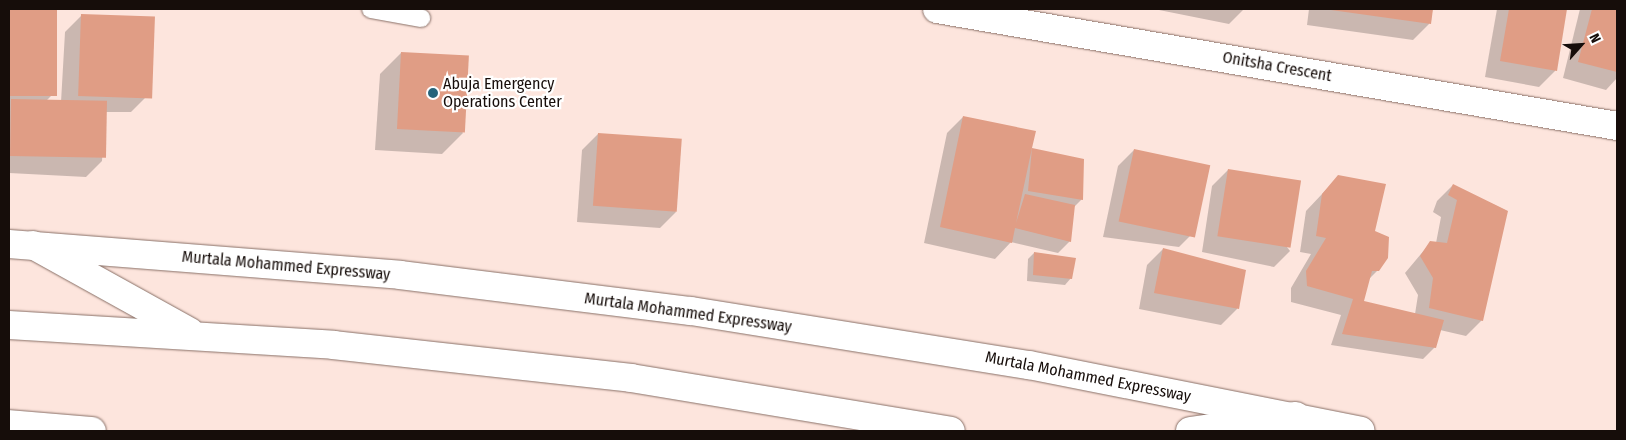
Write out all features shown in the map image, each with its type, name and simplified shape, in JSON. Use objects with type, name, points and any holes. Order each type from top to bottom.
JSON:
[{"type":"main road","name":"Onitsha Crescent","points":[[937,9],[966,11],[1617,126]]},
{"type":"main road","points":[[21,245],[196,335]]},
{"type":"main road","name":"Murtala Mohammed Expressway","points":[[21,245],[400,275],[691,311],[1029,364],[1296,416],[1361,431]]},
{"type":"main road","points":[[9,325],[196,335],[333,345],[631,378],[951,431]]},
{"type":"main road","points":[[1190,431],[1296,416]]},
{"type":"main road","points":[[9,424],[92,431]]},
{"type":"lane","points":[[371,9],[421,18]]},
{"type":"building","points":[[9,9],[57,9],[57,96],[9,96]]},
{"type":"building","points":[[1324,9],[1433,9],[1431,24]]},
{"type":"building","points":[[1509,9],[1567,9],[1557,71],[1500,61]]},
{"type":"building","points":[[1592,9],[1617,9],[1617,72],[1578,62]]},
{"type":"building","points":[[81,14],[155,17],[152,99],[78,96]]},
{"type":"building","name":"Abuja Emergency Operations Center","points":[[401,52],[469,56],[465,132],[397,129]]},
{"type":"building","points":[[11,99],[107,101],[106,158],[10,156]]},
{"type":"building","points":[[963,116],[1036,131],[1016,223],[1025,194],[1075,205],[1071,242],[1015,228],[1012,243],[940,227]]},
{"type":"building","points":[[598,133],[682,139],[677,212],[593,206]]},
{"type":"building","points":[[1032,148],[1084,159],[1083,200],[1028,191]]},
{"type":"building","points":[[1134,149],[1210,165],[1195,238],[1119,221]]},
{"type":"building","points":[[1228,169],[1301,181],[1290,248],[1217,236]]},
{"type":"building","points":[[1338,175],[1386,184],[1375,231],[1389,237],[1388,258],[1379,271],[1372,271],[1364,301],[1444,320],[1436,348],[1342,334],[1353,299],[1307,286],[1306,271],[1326,238],[1316,236],[1322,194]]},
{"type":"building","points":[[1453,184],[1508,211],[1483,321],[1429,308],[1433,278],[1420,256],[1430,241],[1447,243],[1457,200],[1448,195]]},
{"type":"building","points":[[1163,248],[1246,270],[1239,309],[1154,293]]},
{"type":"building","points":[[1034,252],[1076,258],[1072,279],[1033,275]]},
{"type":"place","name":"Abuja Emergency Operations Center","points":[[433,93]]}]
